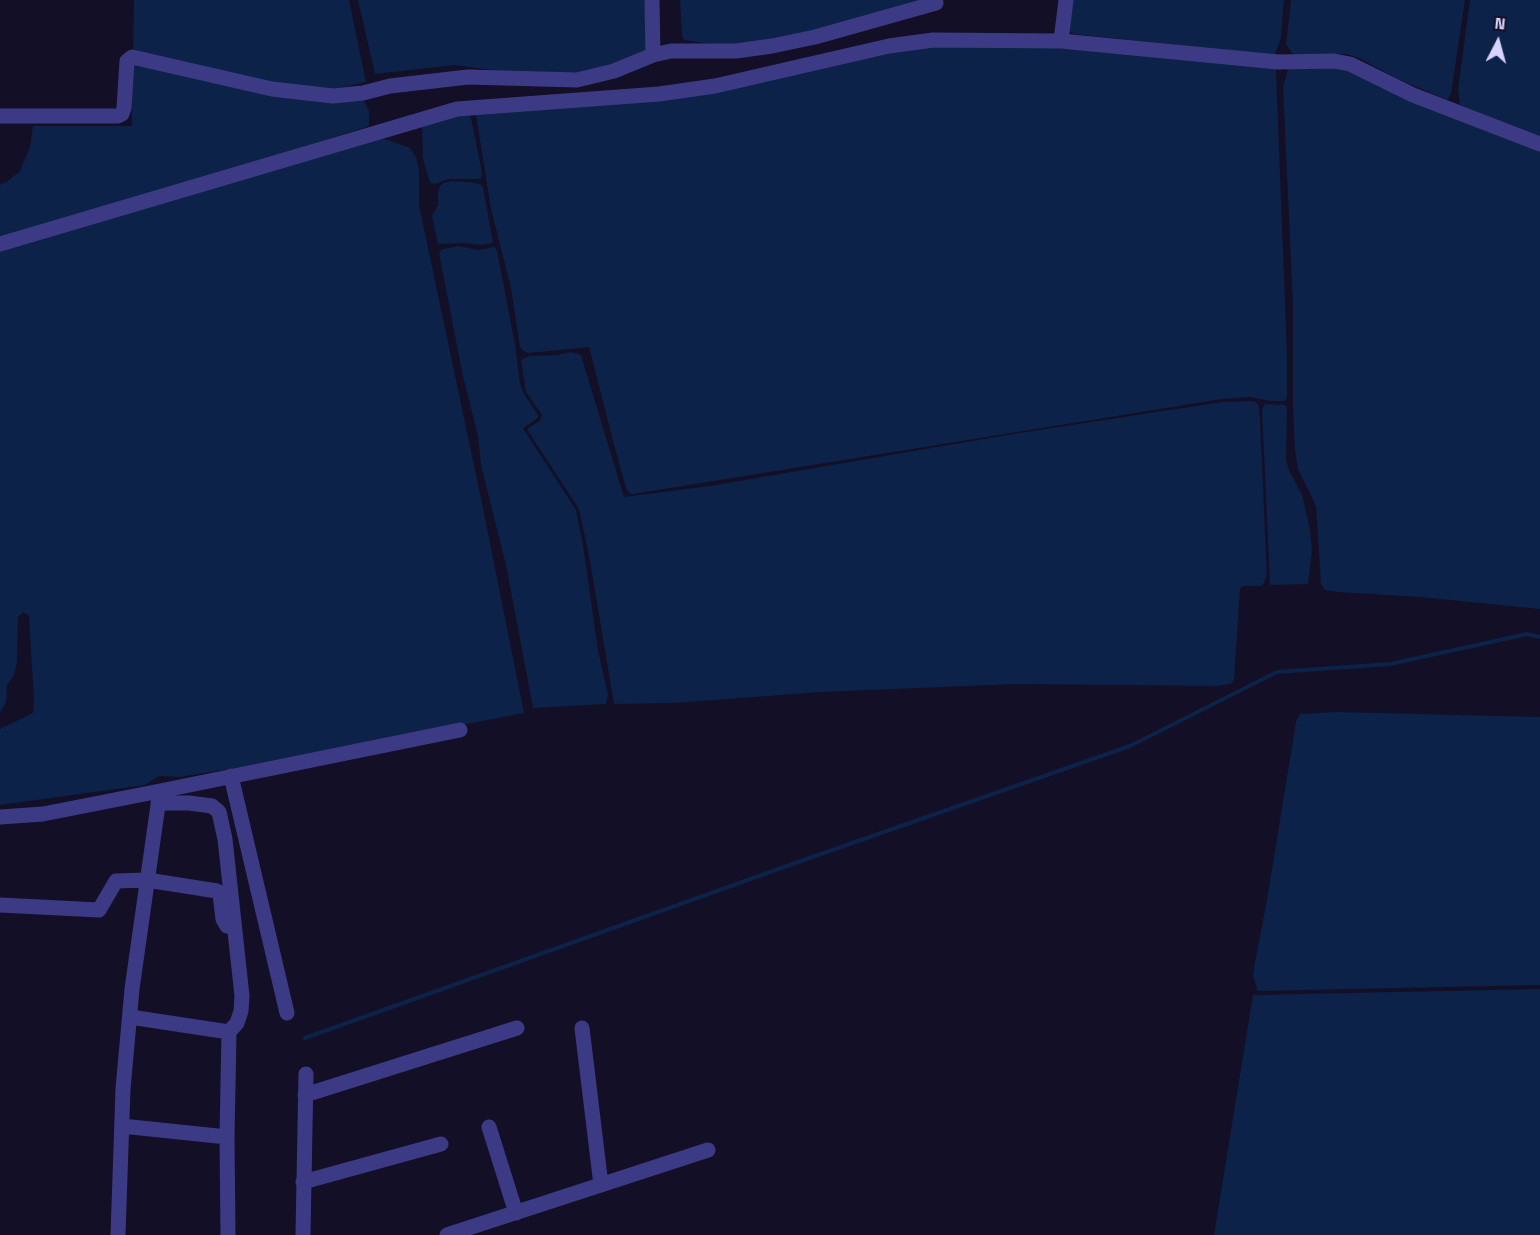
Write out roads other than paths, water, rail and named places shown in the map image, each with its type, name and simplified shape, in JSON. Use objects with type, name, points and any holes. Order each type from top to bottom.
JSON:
[{"type":"street","points":[[652,0],[653,55]]},
{"type":"street","points":[[1061,41],[1066,0]]},
{"type":"street","points":[[0,116],[118,116],[122,114],[124,108],[127,61],[132,57],[272,89],[333,96],[363,93],[390,86],[468,77],[577,80],[614,71],[653,55],[671,51],[736,51],[772,46],[835,32],[936,3]]},
{"type":"street","points":[[0,244],[457,109],[659,94],[715,86],[889,46],[933,40],[1061,41],[1278,62],[1334,61],[1350,64],[1413,95],[1540,144]]},
{"type":"street","points":[[0,817],[43,814],[159,797],[231,776],[460,730]]},
{"type":"street","points":[[231,776],[287,1013]]},
{"type":"street","points":[[118,1235],[122,1126],[130,1017],[159,797]]},
{"type":"street","points":[[159,797],[212,806],[219,812],[225,838],[242,996],[242,1011],[237,1023],[229,1032],[228,1235]]},
{"type":"street","points":[[0,905],[99,910],[116,881],[147,880],[217,891],[220,894],[226,926],[234,931]]},
{"type":"street","points":[[130,1017],[229,1032]]},
{"type":"street","points":[[305,1095],[517,1028]]},
{"type":"street","points":[[582,1028],[601,1185]]},
{"type":"street","points":[[303,1235],[306,1074]]},
{"type":"street","points":[[122,1126],[227,1137]]},
{"type":"street","points":[[489,1127],[516,1213]]},
{"type":"street","points":[[303,1182],[441,1144]]},
{"type":"street","points":[[447,1235],[475,1231],[516,1213],[708,1150]]},
{"type":"water","points":[[134,0],[349,0],[366,82],[319,92],[133,56]]},
{"type":"water","points":[[358,0],[652,0],[652,48],[599,73],[531,75],[455,65],[375,74]]},
{"type":"water","points":[[680,0],[928,0],[820,30],[754,44],[712,44],[684,40]]},
{"type":"water","points":[[1069,0],[1284,0],[1281,37],[1275,55],[1074,34],[1070,31],[1067,22]]},
{"type":"water","points":[[1291,0],[1465,0],[1451,94],[1447,100],[1347,54],[1317,56],[1292,53],[1286,44]]},
{"type":"water","points":[[1470,0],[1540,0],[1540,136],[1460,105],[1458,89]]},
{"type":"water","points":[[941,38],[1274,66],[1276,70],[1287,355],[1287,397],[1285,401],[1250,397],[1222,399],[629,493],[589,347],[529,353],[520,347],[511,288],[491,209],[476,115],[478,111],[622,98]]},
{"type":"water","points":[[1328,62],[1540,145],[1540,609],[1421,597],[1337,592],[1325,590],[1321,584],[1316,506],[1298,469],[1295,450],[1293,306],[1283,87],[1288,69]]},
{"type":"water","points":[[132,63],[363,99],[369,111],[369,126],[58,225],[0,239],[0,185],[20,171],[30,147],[33,126],[132,126]]},
{"type":"water","points":[[470,113],[482,172],[481,179],[448,179],[435,184],[430,183],[423,159],[422,123]]},
{"type":"water","points":[[371,137],[389,140],[410,148],[416,157],[419,170],[419,205],[524,713],[254,765],[179,777],[159,776],[145,785],[0,805],[0,729],[33,713],[34,701],[29,616],[23,612],[18,617],[17,662],[14,675],[7,685],[6,702],[0,713],[0,247]]},
{"type":"water","points":[[452,181],[471,182],[483,187],[493,243],[438,244],[432,216],[438,205],[440,186]]},
{"type":"water","points":[[459,246],[477,250],[495,247],[497,251],[515,344],[520,384],[538,415],[538,418],[523,428],[576,510],[598,650],[608,695],[606,704],[533,708],[506,565],[481,465],[478,436],[462,372],[439,253],[443,249]]},
{"type":"water","points":[[571,352],[581,355],[624,497],[710,486],[1013,434],[1222,402],[1256,402],[1259,406],[1260,420],[1267,576],[1262,586],[1242,586],[1240,589],[1234,680],[1230,684],[1217,686],[1014,684],[821,692],[674,703],[614,704],[579,509],[528,431],[528,428],[540,421],[542,415],[526,392],[521,360],[529,356]]},
{"type":"water","points":[[1265,404],[1285,405],[1287,408],[1286,458],[1288,468],[1302,495],[1310,529],[1312,550],[1308,584],[1270,585],[1262,409]]},
{"type":"water","points":[[1337,712],[1540,717],[1540,985],[1258,991],[1253,976],[1296,722],[1300,714]]},
{"type":"water","points":[[1540,989],[1540,1235],[1214,1235],[1253,995]]},
{"type":"waterway","points":[[305,1038],[1130,746],[1277,672],[1390,664],[1527,634],[1540,637]]}]
